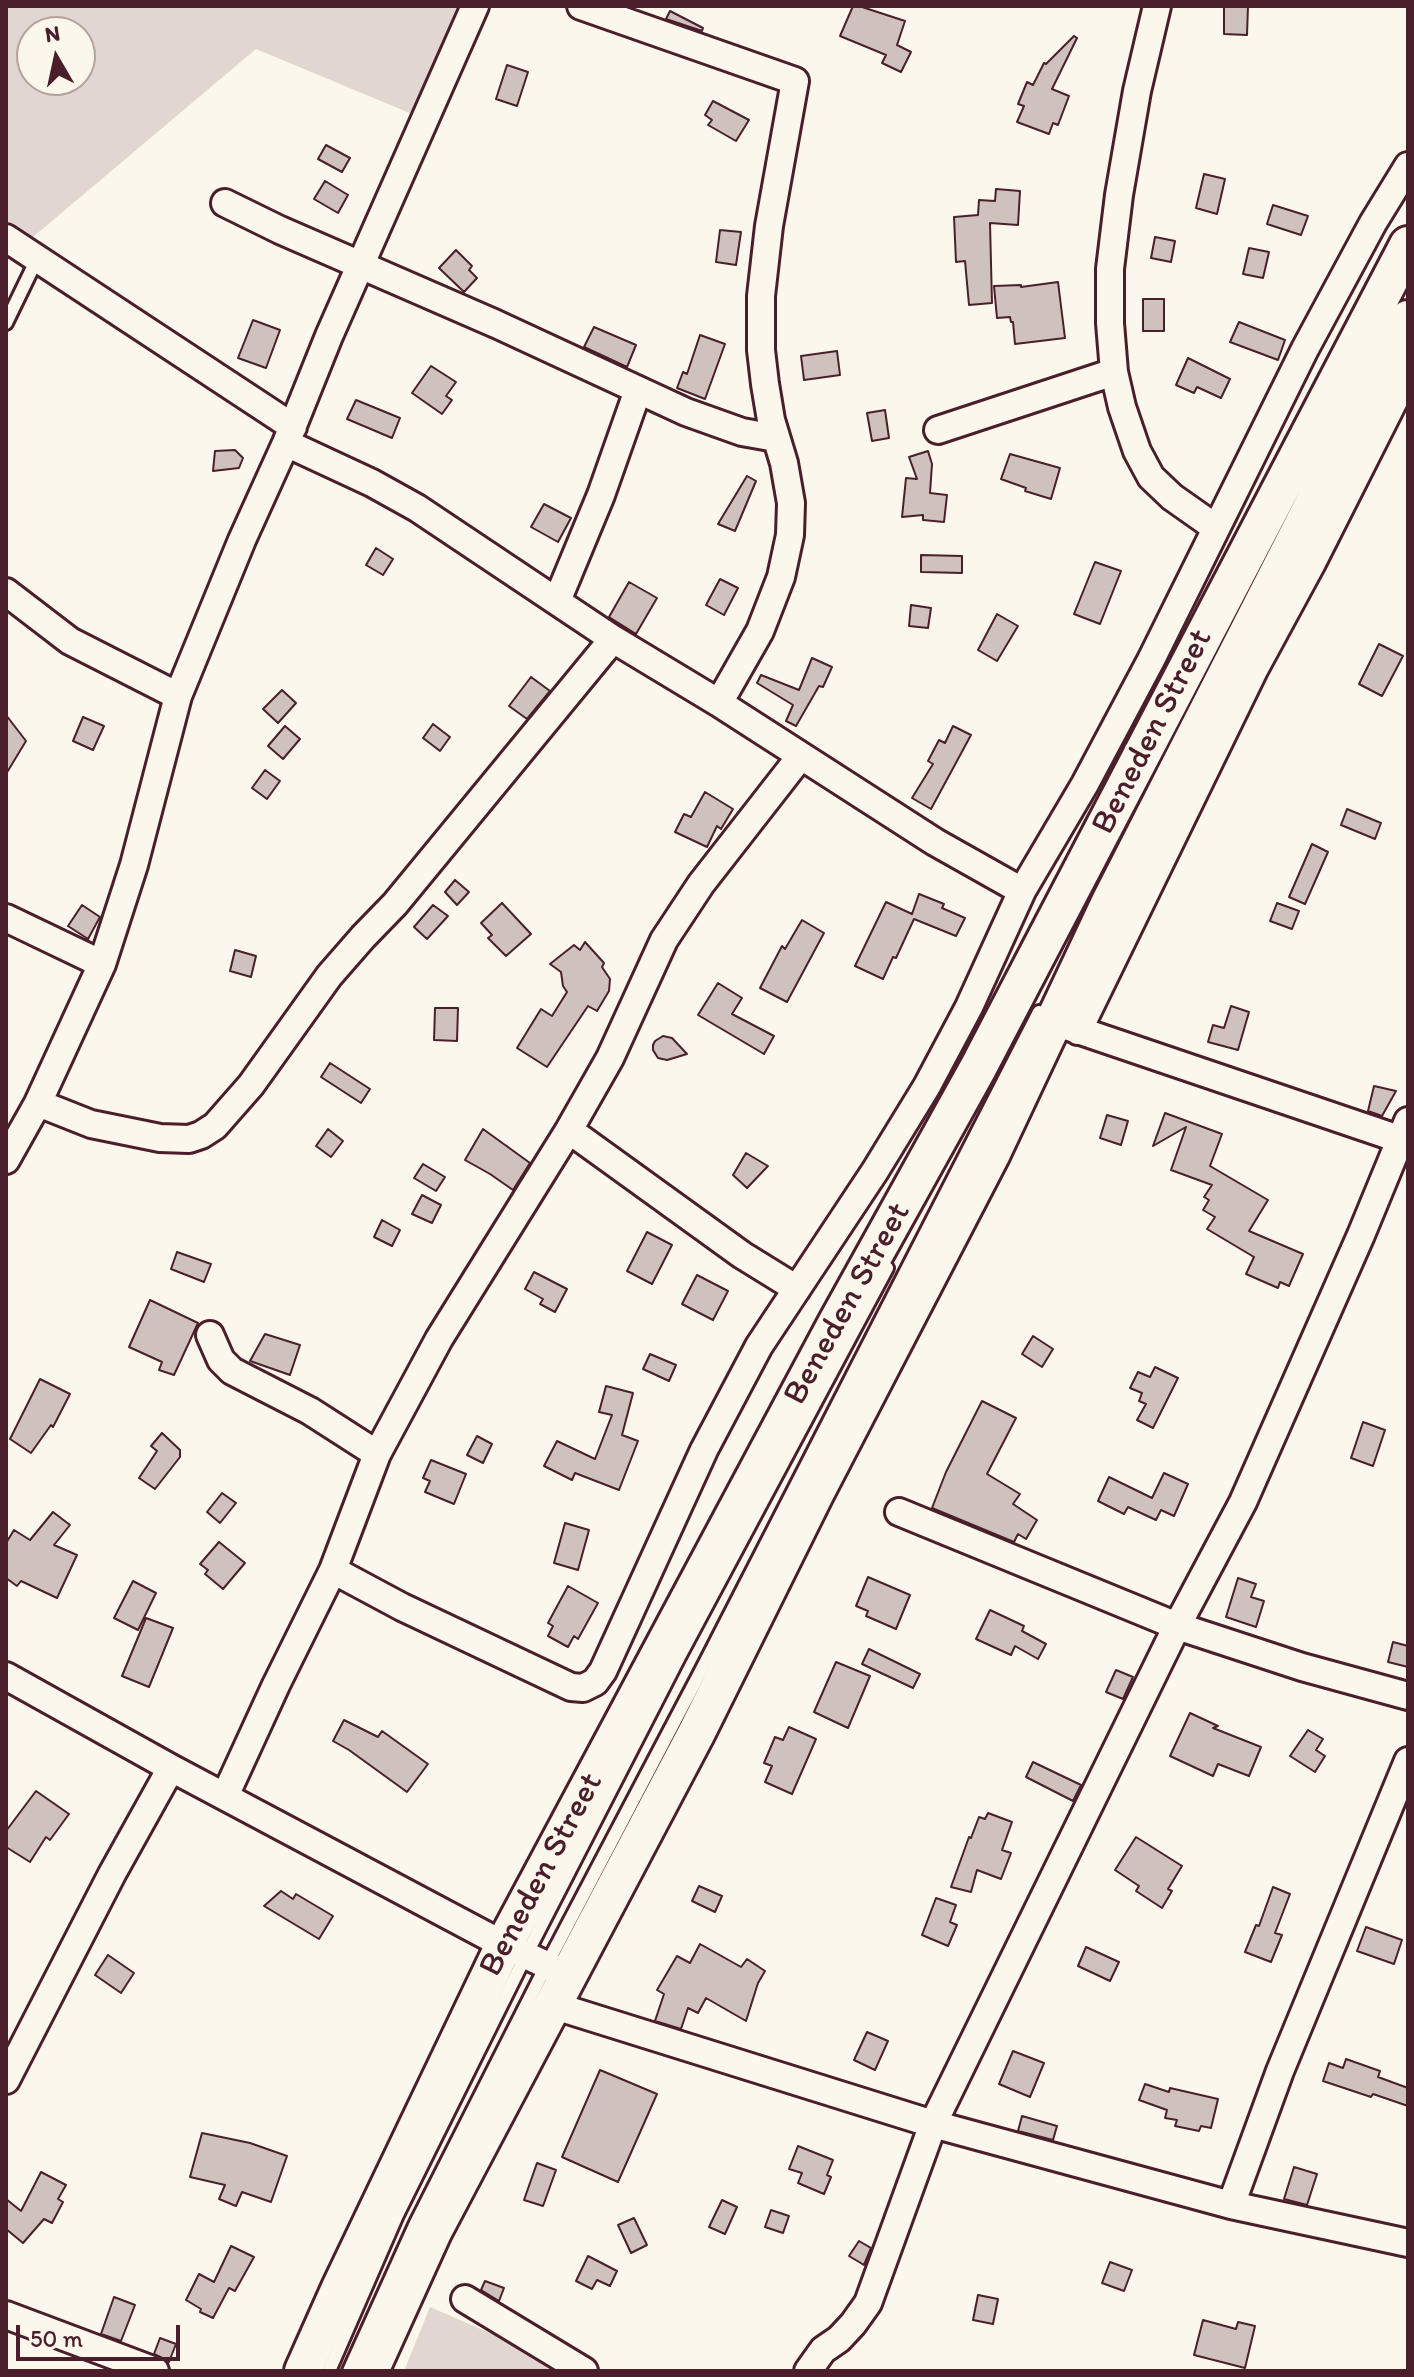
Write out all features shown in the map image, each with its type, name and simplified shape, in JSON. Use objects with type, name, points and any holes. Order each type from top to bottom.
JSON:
[{"type":"main road","name":"Beneden Street","points":[[370,2371],[433,2232],[539,1969],[837,1322],[978,1068],[1408,245]]},
{"type":"main road","name":"Beneden Street","points":[[303,2371],[340,2288],[539,1969],[697,1732],[822,1481],[991,1155],[1049,1018],[1405,315]]},
{"type":"street","points":[[6,1160],[38,1103],[102,964],[134,865],[178,696],[329,336],[475,6]]},
{"type":"street","points":[[581,6],[795,81],[769,226],[761,296],[762,361],[791,503],[790,535],[781,577],[760,631],[719,703]]},
{"type":"street","points":[[1157,6],[1137,91],[1110,269],[1114,372],[1137,451],[1151,477],[1172,497],[1216,528]]},
{"type":"street","points":[[333,1570],[402,1607],[571,1687],[583,1688],[595,1682],[603,1671],[704,1450],[759,1346],[908,1120],[969,1007],[1022,891],[1085,784],[1151,660],[1313,335],[1373,223],[1408,166]]},
{"type":"street","points":[[225,203],[361,267],[715,423],[776,438]]},
{"type":"street","points":[[6,238],[290,435],[417,508],[613,639],[935,842],[1022,891]]},
{"type":"street","points":[[938,430],[1114,372]]},
{"type":"street","points":[[808,2371],[823,2350],[853,2324],[868,2303],[933,2124],[1177,1626],[1243,1502],[1405,1135],[1049,1018],[1254,670],[1334,521],[1408,373]]},
{"type":"street","points":[[557,601],[601,495],[638,390]]},
{"type":"street","points":[[6,592],[70,641],[178,696]]},
{"type":"street","points":[[38,1103],[91,1124],[160,1138],[189,1139],[215,1126],[251,1085],[329,976],[395,904],[613,639]]},
{"type":"street","points":[[225,1796],[333,1570],[377,1454],[439,1339],[569,1130],[610,1058],[664,940],[701,884],[800,757]]},
{"type":"street","points":[[6,918],[102,964]]},
{"type":"street","points":[[569,1130],[742,1255],[797,1289]]},
{"type":"street","points":[[210,1335],[221,1360],[232,1371],[310,1411],[377,1454]]},
{"type":"street","points":[[899,1512],[1177,1626],[1302,1667],[1408,1696]]},
{"type":"street","points":[[6,1676],[539,1969],[933,2124],[1231,2205],[1408,2243]]},
{"type":"street","points":[[1231,2205],[1280,2071],[1408,1761]]},
{"type":"street","points":[[6,2080],[112,1874],[171,1768]]},
{"type":"street","points":[[465,2299],[584,2371]]},
{"type":"street","points":[[6,2315],[155,2371]]},
{"type":"lane","points":[[6,323],[37,259]]},
{"type":"lane","points":[[1056,948],[1408,272]]},
{"type":"lane","points":[[1088,916],[1405,315]]},
{"type":"lane","points":[[983,1086],[1049,1018]]},
{"type":"lane","points":[[349,2371],[416,2223],[539,1969],[679,1657],[897,1250]]},
{"type":"lane","points":[[329,2371],[397,2215],[539,1969]]},
{"type":"shaded area","points":[[6,6],[457,6],[412,114],[256,49],[27,242],[6,229]]},
{"type":"shaded area","points":[[430,2307],[578,2371],[404,2371]]},
{"type":"building","points":[[853,6],[905,21],[897,45],[911,52],[901,72],[882,63],[886,55],[840,36]]},
{"type":"building","points":[[1224,6],[1248,6],[1247,35],[1224,34]]},
{"type":"building","points":[[670,11],[703,28],[702,31],[666,19]]},
{"type":"building","points":[[1074,36],[1077,38],[1052,89],[1069,96],[1058,125],[1053,123],[1049,134],[1017,122],[1024,106],[1018,104],[1027,82],[1033,85],[1044,63]]},
{"type":"building","points":[[507,65],[528,72],[517,106],[496,99]]},
{"type":"building","points":[[713,101],[749,120],[736,141],[708,125],[712,120],[705,115]]},
{"type":"building","points":[[326,145],[350,158],[342,172],[318,159]]},
{"type":"building","points":[[1204,174],[1225,179],[1217,214],[1196,208]]},
{"type":"building","points":[[325,181],[348,195],[338,213],[314,199]]},
{"type":"building","points":[[996,189],[1020,191],[1018,225],[990,223],[992,303],[969,305],[965,261],[956,262],[954,217],[978,215],[979,200],[995,201]]},
{"type":"building","points":[[1273,205],[1308,216],[1301,235],[1267,224]]},
{"type":"building","points":[[720,230],[741,232],[736,265],[716,262]]},
{"type":"building","points":[[1155,237],[1175,241],[1171,262],[1151,258]]},
{"type":"building","points":[[1249,248],[1269,252],[1263,278],[1243,274]]},
{"type":"building","points":[[456,250],[472,266],[469,270],[477,278],[464,292],[439,268]]},
{"type":"building","points":[[1058,282],[1065,338],[1015,344],[1010,317],[997,318],[994,286],[1021,287]]},
{"type":"building","points":[[1143,299],[1164,299],[1164,331],[1143,331]]},
{"type":"building","points":[[253,320],[280,330],[266,368],[238,358]]},
{"type":"building","points":[[1239,322],[1285,340],[1278,360],[1230,342]]},
{"type":"building","points":[[594,327],[636,345],[627,367],[584,347]]},
{"type":"building","points":[[700,335],[725,344],[705,399],[677,388],[683,372],[687,374]]},
{"type":"building","points":[[837,351],[840,375],[804,380],[801,356]]},
{"type":"building","points":[[1188,358],[1230,379],[1221,398],[1197,387],[1194,393],[1176,385]]},
{"type":"building","points":[[431,366],[456,382],[446,396],[452,400],[442,414],[412,393]]},
{"type":"building","points":[[356,400],[400,418],[392,438],[347,419]]},
{"type":"building","points":[[885,410],[889,438],[872,441],[867,413]]},
{"type":"building","points":[[235,450],[243,458],[239,468],[213,471],[215,451]]},
{"type":"building","points":[[928,451],[932,464],[930,493],[947,495],[944,522],[923,520],[923,515],[902,517],[906,478],[917,479],[909,457]]},
{"type":"building","points":[[1010,454],[1060,468],[1051,499],[1001,479]]},
{"type":"building","points":[[747,476],[756,481],[735,531],[718,524]]},
{"type":"building","points":[[544,504],[571,518],[558,542],[531,527]]},
{"type":"building","points":[[376,548],[393,559],[383,575],[366,565]]},
{"type":"building","points":[[921,555],[962,556],[962,573],[921,572]]},
{"type":"building","points":[[1095,562],[1121,571],[1100,624],[1074,614]]},
{"type":"building","points":[[720,579],[738,588],[724,615],[706,605]]},
{"type":"building","points":[[629,582],[657,598],[636,634],[609,617]]},
{"type":"building","points":[[911,605],[931,608],[928,628],[909,626]]},
{"type":"building","points":[[997,614],[1018,626],[997,661],[978,650]]},
{"type":"building","points":[[1379,644],[1403,656],[1382,696],[1359,684]]},
{"type":"building","points":[[812,658],[832,667],[823,687],[819,686],[796,726],[786,721],[793,705],[757,683],[761,675],[799,690]]},
{"type":"building","points":[[531,677],[550,691],[527,719],[509,706]]},
{"type":"building","points":[[282,690],[296,703],[278,723],[263,709]]},
{"type":"building","points":[[6,715],[26,741],[6,774]]},
{"type":"building","points":[[83,717],[104,726],[93,750],[73,741]]},
{"type":"building","points":[[433,724],[450,737],[440,751],[423,738]]},
{"type":"building","points":[[285,726],[300,739],[283,759],[268,746]]},
{"type":"building","points":[[953,726],[971,735],[931,809],[912,798],[933,764],[928,761],[939,740],[945,743]]},
{"type":"building","points":[[265,770],[280,781],[267,799],[252,788]]},
{"type":"building","points":[[705,792],[733,809],[721,829],[717,826],[707,847],[675,832],[684,814],[691,817]]},
{"type":"building","points":[[1347,809],[1381,823],[1375,839],[1341,825]]},
{"type":"building","points":[[1312,844],[1328,852],[1305,904],[1289,897]]},
{"type":"building","points":[[455,880],[469,892],[457,905],[445,892]]},
{"type":"building","points":[[919,894],[944,904],[942,908],[965,918],[956,936],[914,919],[883,979],[855,966],[886,902],[912,914]]},
{"type":"building","points":[[502,903],[531,934],[506,956],[488,938],[492,935],[481,923]]},
{"type":"building","points":[[1277,903],[1299,911],[1292,929],[1270,921]]},
{"type":"building","points":[[82,905],[100,917],[88,939],[68,926]]},
{"type":"building","points":[[433,905],[448,916],[427,939],[414,927]]},
{"type":"building","points":[[802,920],[824,933],[787,1002],[760,988],[782,946],[785,949]]},
{"type":"building","points":[[585,942],[604,963],[602,967],[610,979],[609,991],[597,1011],[588,1006],[547,1067],[517,1048],[541,1009],[552,1016],[567,992],[561,972],[550,964],[574,945],[580,950]]},
{"type":"building","points":[[235,950],[256,956],[251,977],[230,971]]},
{"type":"building","points":[[718,983],[742,998],[732,1014],[774,1036],[764,1054],[698,1015]]},
{"type":"building","points":[[1231,1006],[1249,1012],[1238,1050],[1208,1042],[1213,1025],[1224,1028]]},
{"type":"building","points":[[435,1008],[458,1008],[457,1041],[434,1040]]},
{"type":"building","points":[[663,1036],[672,1038],[687,1054],[667,1060],[658,1058],[653,1045]]},
{"type":"building","points":[[330,1063],[370,1089],[361,1103],[321,1077]]},
{"type":"building","points":[[1374,1086],[1396,1091],[1382,1116],[1368,1111]]},
{"type":"building","points":[[1165,1113],[1222,1134],[1210,1166],[1268,1200],[1249,1231],[1303,1254],[1289,1286],[1280,1282],[1278,1288],[1246,1274],[1254,1257],[1207,1229],[1215,1217],[1203,1210],[1209,1200],[1204,1197],[1212,1185],[1171,1170],[1186,1127],[1153,1146]]},
{"type":"building","points":[[1107,1115],[1128,1121],[1121,1145],[1100,1138]]},
{"type":"building","points":[[328,1129],[343,1141],[331,1157],[316,1146]]},
{"type":"building","points":[[483,1129],[530,1163],[513,1190],[465,1160]]},
{"type":"building","points":[[746,1153],[768,1166],[747,1188],[733,1175]]},
{"type":"building","points":[[423,1164],[445,1177],[436,1191],[414,1178]]},
{"type":"building","points":[[422,1195],[441,1205],[432,1223],[412,1214]]},
{"type":"building","points":[[382,1220],[400,1230],[392,1246],[374,1237]]},
{"type":"building","points":[[647,1232],[672,1245],[652,1284],[627,1271]]},
{"type":"building","points":[[177,1252],[211,1264],[204,1282],[171,1269]]},
{"type":"building","points":[[534,1272],[567,1289],[555,1312],[540,1304],[543,1299],[525,1289]]},
{"type":"building","points":[[697,1275],[728,1291],[713,1320],[682,1304]]},
{"type":"building","points":[[150,1300],[198,1323],[174,1375],[159,1370],[162,1362],[129,1347]]},
{"type":"building","points":[[265,1334],[300,1345],[290,1375],[250,1361]]},
{"type":"building","points":[[1033,1336],[1053,1349],[1042,1367],[1022,1354]]},
{"type":"building","points":[[650,1354],[676,1365],[669,1381],[643,1369]]},
{"type":"building","points":[[1155,1367],[1178,1378],[1153,1428],[1137,1420],[1146,1404],[1139,1401],[1142,1393],[1130,1388],[1138,1372],[1150,1377]]},
{"type":"building","points":[[40,1379],[70,1394],[53,1427],[51,1425],[31,1453],[10,1439]]},
{"type":"building","points":[[606,1386],[633,1393],[622,1435],[638,1441],[619,1490],[575,1473],[572,1480],[544,1466],[557,1441],[595,1459],[612,1415],[599,1412]]},
{"type":"building","points":[[982,1401],[1016,1418],[987,1474],[1020,1494],[1013,1504],[1037,1520],[1026,1539],[1018,1534],[1014,1542],[932,1508],[946,1472]]},
{"type":"building","points":[[1363,1422],[1385,1430],[1373,1466],[1351,1458]]},
{"type":"building","points":[[162,1433],[180,1450],[180,1457],[155,1489],[139,1478],[157,1451],[151,1446]]},
{"type":"building","points":[[477,1436],[492,1444],[483,1463],[467,1455]]},
{"type":"building","points":[[431,1460],[466,1474],[454,1504],[425,1492],[430,1481],[423,1478]]},
{"type":"building","points":[[1164,1473],[1188,1484],[1174,1516],[1161,1510],[1156,1520],[1128,1507],[1124,1514],[1098,1501],[1109,1477],[1152,1498]]},
{"type":"building","points":[[222,1493],[236,1503],[220,1523],[207,1512]]},
{"type":"building","points":[[53,1512],[70,1525],[54,1545],[77,1555],[57,1598],[21,1581],[17,1586],[6,1578],[6,1543],[14,1530],[30,1540]]},
{"type":"building","points":[[565,1523],[589,1530],[578,1570],[554,1563]]},
{"type":"building","points":[[219,1542],[245,1563],[223,1589],[205,1574],[208,1570],[200,1564]]},
{"type":"building","points":[[868,1577],[910,1595],[896,1629],[866,1616],[868,1611],[856,1606]]},
{"type":"building","points":[[1238,1578],[1256,1584],[1251,1597],[1264,1601],[1256,1627],[1226,1617]]},
{"type":"building","points":[[133,1581],[156,1593],[138,1630],[114,1618]]},
{"type":"building","points":[[568,1586],[598,1603],[578,1639],[574,1636],[568,1647],[548,1636],[553,1626],[548,1623]]},
{"type":"building","points":[[990,1610],[1024,1626],[1022,1631],[1046,1644],[1038,1659],[1015,1646],[1011,1655],[976,1639]]},
{"type":"building","points":[[146,1618],[173,1628],[149,1687],[122,1676]]},
{"type":"building","points":[[1393,1642],[1408,1646],[1408,1667],[1388,1662]]},
{"type":"building","points":[[869,1649],[920,1674],[913,1688],[862,1664]]},
{"type":"building","points":[[836,1662],[870,1676],[848,1728],[814,1712]]},
{"type":"building","points":[[1116,1670],[1133,1677],[1123,1699],[1106,1692]]},
{"type":"building","points":[[1190,1713],[1218,1726],[1213,1728],[1261,1747],[1249,1776],[1218,1764],[1213,1776],[1170,1756]]},
{"type":"building","points":[[344,1720],[378,1737],[382,1731],[428,1764],[407,1792],[333,1741]]},
{"type":"building","points":[[789,1727],[816,1739],[792,1794],[765,1782],[772,1766],[764,1763],[775,1737],[783,1740]]},
{"type":"building","points":[[1308,1730],[1323,1739],[1316,1750],[1325,1756],[1315,1772],[1290,1756]]},
{"type":"building","points":[[1033,1762],[1081,1785],[1073,1801],[1026,1777]]},
{"type":"building","points":[[36,1791],[69,1814],[50,1840],[46,1837],[30,1862],[6,1847],[6,1831]]},
{"type":"building","points":[[988,1813],[1012,1822],[1002,1850],[1011,1853],[1001,1879],[977,1870],[971,1892],[951,1887],[979,1817],[985,1819]]},
{"type":"building","points":[[1136,1837],[1182,1866],[1168,1889],[1172,1891],[1162,1908],[1136,1891],[1139,1886],[1115,1870]]},
{"type":"building","points":[[699,1886],[722,1896],[715,1912],[692,1901]]},
{"type":"building","points":[[1273,1887],[1290,1894],[1275,1933],[1282,1935],[1271,1962],[1245,1952],[1256,1925],[1259,1926]]},
{"type":"building","points":[[281,1891],[293,1899],[296,1894],[333,1916],[319,1939],[264,1906]]},
{"type":"building","points":[[936,1898],[956,1905],[950,1922],[957,1925],[948,1946],[922,1935]]},
{"type":"building","points":[[1366,1927],[1402,1940],[1394,1964],[1357,1951]]},
{"type":"building","points":[[700,1944],[741,1967],[747,1959],[765,1971],[746,2021],[706,1998],[698,2013],[688,2008],[681,2029],[655,2021],[664,1994],[657,1990],[677,1956],[690,1963]]},
{"type":"building","points":[[1086,1947],[1119,1962],[1110,1981],[1078,1966]]},
{"type":"building","points":[[108,1955],[134,1973],[121,1993],[95,1975]]},
{"type":"building","points":[[867,2032],[888,2041],[875,2070],[854,2060]]},
{"type":"building","points":[[1013,2051],[1044,2063],[1030,2097],[999,2084]]},
{"type":"building","points":[[1346,2059],[1380,2071],[1378,2077],[1408,2088],[1408,2106],[1323,2081],[1329,2063],[1343,2068]]},
{"type":"building","points":[[600,2070],[657,2094],[618,2182],[562,2157]]},
{"type":"building","points":[[1145,2084],[1169,2092],[1170,2088],[1218,2099],[1211,2128],[1201,2126],[1199,2131],[1175,2126],[1177,2120],[1165,2118],[1167,2110],[1139,2100]]},
{"type":"building","points":[[1022,2116],[1057,2126],[1053,2140],[1018,2131]]},
{"type":"building","points":[[202,2133],[250,2143],[287,2156],[271,2202],[242,2192],[236,2206],[219,2199],[225,2185],[190,2177]]},
{"type":"building","points":[[798,2146],[833,2160],[827,2175],[831,2177],[824,2194],[798,2183],[802,2173],[789,2169]]},
{"type":"building","points":[[537,2163],[556,2170],[543,2206],[524,2200]]},
{"type":"building","points":[[1294,2167],[1317,2174],[1307,2205],[1284,2199]]},
{"type":"building","points":[[41,2172],[66,2185],[58,2199],[63,2202],[52,2223],[44,2219],[23,2243],[6,2229],[6,2199],[21,2211]]},
{"type":"building","points":[[722,2200],[737,2207],[725,2234],[709,2227]]},
{"type":"building","points":[[771,2210],[789,2216],[783,2233],[765,2227]]},
{"type":"building","points":[[634,2218],[647,2245],[631,2253],[618,2225]]},
{"type":"building","points":[[859,2241],[871,2248],[864,2265],[849,2256]]},
{"type":"building","points":[[231,2246],[254,2257],[235,2291],[229,2288],[213,2318],[186,2300],[199,2274],[214,2282]]},
{"type":"building","points":[[588,2256],[617,2271],[610,2286],[597,2280],[592,2289],[576,2281]]},
{"type":"building","points":[[1110,2262],[1132,2270],[1124,2291],[1102,2283]]},
{"type":"building","points":[[485,2281],[504,2288],[499,2301],[481,2290]]},
{"type":"building","points":[[978,2295],[998,2299],[993,2324],[973,2320]]},
{"type":"building","points":[[114,2297],[135,2305],[121,2341],[101,2334]]},
{"type":"building","points":[[1203,2320],[1236,2329],[1238,2322],[1255,2326],[1245,2368],[1194,2355]]},
{"type":"building","points":[[160,2338],[176,2344],[169,2362],[154,2354]]}]
